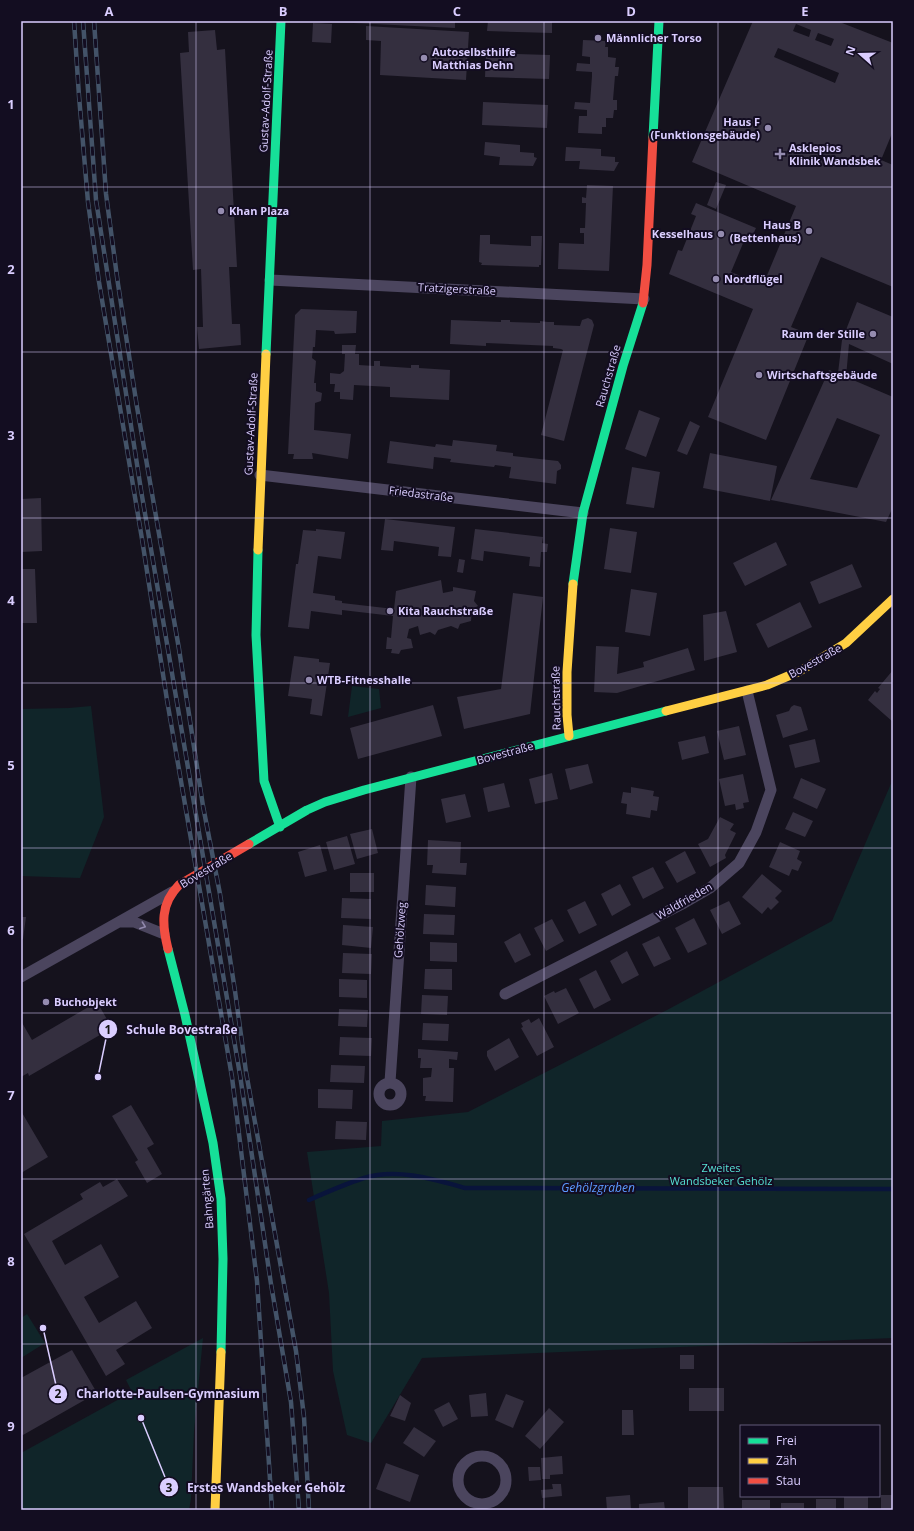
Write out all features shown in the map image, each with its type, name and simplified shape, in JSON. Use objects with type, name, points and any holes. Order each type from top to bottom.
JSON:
[{"type":"street","name":"Gustav-Adolf-Straße","points":[[280,827],[264,781],[256,635],[256,588],[281,21]]},
{"type":"street","name":"Rauchstraße","points":[[569,736],[567,715],[567,672],[571,597],[583,513],[621,374],[644,299],[648,258],[659,21]]},
{"type":"street","name":"Tratzigerstraße","points":[[270,280],[644,299]]},
{"type":"street","name":"Friedastraße","points":[[260,475],[583,513]]},
{"type":"street","name":"Bovestraße","points":[[21,977],[121,922],[172,892],[179,885],[307,810],[325,802],[410,777],[767,685],[800,671],[846,643],[893,599]]},
{"type":"street","name":"Waldfrieden","points":[[505,994],[684,903],[710,888],[739,863],[756,832],[771,790],[747,691]]},
{"type":"street","name":"Gehölzweg","points":[[390,1082],[410,777]]},
{"type":"street","name":"Bahngärten","points":[[172,892],[166,905],[164,916],[164,934],[185,1015],[211,1136],[220,1199],[223,1260],[223,1314],[215,1510]]},
{"type":"street","points":[[121,922],[134,922],[164,934]]},
{"type":"street","points":[[479,1456],[486,1456],[498,1462],[506,1474],[505,1487],[502,1493],[485,1507],[466,1497],[459,1486],[458,1479],[459,1472],[467,1461],[479,1456]]},
{"type":"green space","points":[[352,686],[379,689],[381,708],[348,717]]},
{"type":"green space","points":[[91,706],[104,817],[80,878],[21,876],[21,709]]},
{"type":"green space","name":"Zweites Wandsbeker Gehölz","points":[[893,779],[893,1338],[422,1358],[371,1443],[347,1435],[333,1371],[329,1293],[307,1152],[381,1146],[382,1121],[468,1112],[667,1010],[832,921]]},
{"type":"green space","points":[[27,1314],[45,1343],[21,1358],[21,1318]]},
{"type":"green space","points":[[203,1338],[194,1431],[191,1499],[189,1510],[21,1510],[21,1453],[132,1392],[126,1380]]},
{"type":"building","points":[[455,21],[455,28],[333,22]]},
{"type":"building","points":[[488,21],[552,21],[552,33],[487,31]]},
{"type":"building","points":[[753,21],[837,21],[893,43],[893,131],[881,160],[893,165],[893,287],[821,257],[791,327],[809,334],[766,440],[708,417],[753,309],[669,274],[678,250],[682,251],[696,216],[691,214],[696,203],[756,228],[749,243],[744,241],[731,272],[763,285],[796,206],[692,162]],"holes":[[[796,24],[811,30],[809,37],[793,31]],[[818,33],[834,39],[831,46],[815,40]],[[778,48],[839,73],[835,83],[774,57]]]},
{"type":"building","points":[[313,23],[332,24],[331,43],[312,42]]},
{"type":"building","name":"Autoselbsthilfe Matthias Dehn","points":[[366,26],[469,32],[466,80],[380,75],[381,41],[366,40]]},
{"type":"building","points":[[215,30],[217,50],[225,49],[237,267],[229,267],[232,324],[240,324],[241,345],[199,349],[197,327],[203,327],[201,269],[193,270],[180,53],[189,52],[188,32]]},
{"type":"building","points":[[583,40],[606,41],[605,47],[608,47],[608,57],[616,58],[615,67],[619,67],[618,76],[615,76],[613,100],[617,100],[617,110],[614,110],[613,118],[606,118],[606,127],[602,127],[602,134],[578,133],[579,116],[587,116],[587,110],[574,109],[575,102],[590,103],[592,76],[592,72],[576,71],[577,63],[590,64],[590,57],[582,56]]},
{"type":"building","points":[[486,53],[550,55],[549,79],[485,77]]},
{"type":"building","points":[[483,102],[548,105],[547,128],[482,125]]},
{"type":"building","points":[[485,142],[520,145],[520,152],[534,153],[534,157],[537,158],[533,166],[499,165],[500,157],[484,155]]},
{"type":"building","points":[[566,147],[601,149],[601,156],[615,157],[615,162],[619,162],[614,171],[579,169],[580,161],[565,161]]},
{"type":"building","points":[[716,182],[726,185],[716,209],[707,205]]},
{"type":"building","points":[[587,185],[613,186],[609,271],[558,269],[559,243],[584,244],[584,233],[580,233],[580,228],[585,228],[586,203],[582,203],[582,197],[586,198]]},
{"type":"building","points":[[480,235],[490,235],[490,244],[531,246],[531,236],[542,236],[541,265],[539,265],[539,267],[481,265],[482,263],[479,262]]},
{"type":"building","points":[[857,302],[893,317],[893,364],[849,344],[846,377],[893,397],[893,507],[886,522],[771,500],[829,370],[838,373],[842,340]],"holes":[[[837,418],[880,435],[857,488],[810,479]]]},
{"type":"building","points":[[301,309],[357,311],[356,333],[335,334],[334,331],[316,330],[315,347],[313,347],[312,358],[316,361],[314,383],[316,383],[316,391],[322,393],[321,401],[315,403],[314,430],[351,434],[348,459],[312,453],[313,459],[293,459],[294,454],[288,454],[295,315]]},
{"type":"building","points":[[588,318],[592,320],[594,325],[564,441],[541,435],[563,350],[553,348],[553,346],[486,343],[486,346],[450,344],[451,320],[501,322],[501,320],[510,320],[510,322],[540,323],[540,321],[554,322],[554,325],[580,326],[582,320]]},
{"type":"building","points":[[342,345],[356,345],[355,354],[359,354],[359,365],[374,366],[374,361],[380,361],[380,366],[411,368],[411,365],[419,365],[419,368],[450,370],[449,400],[390,397],[390,387],[354,385],[353,400],[340,399],[340,392],[334,392],[335,384],[330,384],[330,373],[340,374],[344,371],[345,354],[342,354]]},
{"type":"building","points":[[639,410],[660,418],[646,457],[625,449]]},
{"type":"building","points":[[690,421],[700,426],[687,455],[677,451]]},
{"type":"building","points":[[453,440],[497,445],[496,451],[513,453],[513,456],[558,461],[561,465],[561,469],[557,471],[556,484],[509,478],[511,467],[495,465],[494,467],[450,462],[451,459],[434,457],[433,469],[387,463],[390,441],[435,447],[436,444],[452,446]]},
{"type":"building","points":[[710,453],[777,466],[770,501],[703,488]]},
{"type":"building","points":[[632,467],[660,472],[654,508],[626,504]]},
{"type":"building","points":[[41,498],[42,551],[21,552],[21,499]]},
{"type":"building","points":[[385,519],[455,527],[451,557],[438,556],[439,547],[394,541],[393,551],[381,550]]},
{"type":"building","points":[[610,528],[637,532],[631,573],[604,569]]},
{"type":"building","points":[[316,529],[345,532],[341,559],[318,556],[313,593],[335,596],[335,600],[342,601],[342,603],[394,609],[396,591],[441,580],[443,593],[453,591],[453,587],[476,591],[474,601],[478,606],[472,609],[471,621],[460,624],[458,629],[451,626],[438,630],[435,635],[430,632],[420,635],[418,626],[409,629],[407,638],[411,639],[413,648],[401,650],[399,654],[391,653],[392,649],[386,649],[387,637],[391,638],[393,616],[342,610],[342,615],[311,611],[309,629],[288,627],[296,564],[298,564],[303,530],[316,531]]},
{"type":"building","points":[[475,529],[543,537],[542,543],[548,544],[547,552],[541,552],[540,567],[529,566],[530,557],[484,551],[483,561],[471,559]]},
{"type":"building","points":[[776,542],[787,565],[745,586],[733,563]]},
{"type":"building","points":[[459,559],[465,560],[463,573],[457,572]]},
{"type":"building","points":[[852,564],[862,587],[819,604],[810,582]]},
{"type":"building","points":[[21,569],[35,569],[37,623],[21,623]]},
{"type":"building","points":[[631,589],[657,593],[650,636],[625,632]]},
{"type":"building","points":[[513,593],[543,597],[530,714],[464,729],[457,697],[501,689]]},
{"type":"building","points":[[800,602],[812,627],[768,648],[756,624]]},
{"type":"building","points":[[726,611],[737,652],[704,661],[703,615]]},
{"type":"building","points":[[596,646],[619,647],[617,674],[644,667],[643,662],[688,648],[695,670],[617,693],[594,692]]},
{"type":"building","name":"WTB-Fitnesshalle","points":[[294,656],[319,659],[319,662],[330,663],[322,716],[310,714],[312,699],[288,696]]},
{"type":"building","points":[[893,670],[893,722],[868,700],[875,691],[877,693],[880,689],[878,688]]},
{"type":"building","points":[[433,705],[442,736],[358,759],[350,728]]},
{"type":"building","points":[[794,705],[801,707],[808,730],[783,738],[776,715],[789,711]]},
{"type":"building","points":[[739,726],[746,755],[724,760],[717,731]]},
{"type":"building","points":[[705,736],[709,753],[682,760],[678,742]]},
{"type":"building","points":[[815,739],[820,762],[795,768],[789,745]]},
{"type":"building","points":[[588,764],[593,783],[570,790],[565,769]]},
{"type":"building","points":[[552,773],[558,799],[535,804],[529,779]]},
{"type":"building","points":[[743,774],[749,802],[743,803],[744,808],[736,810],[735,804],[725,806],[719,779]]},
{"type":"building","points":[[801,778],[826,789],[817,809],[793,798]]},
{"type":"building","points":[[504,783],[510,807],[488,812],[483,788]]},
{"type":"building","points":[[631,787],[654,791],[653,796],[659,797],[657,811],[651,810],[650,818],[626,814],[627,804],[621,803],[623,792],[631,793]]},
{"type":"building","points":[[465,794],[471,817],[446,823],[441,799]]},
{"type":"building","points":[[793,812],[813,821],[805,837],[785,829]]},
{"type":"building","points":[[720,817],[734,824],[730,830],[736,833],[725,855],[726,858],[710,867],[698,844],[708,839]]},
{"type":"building","points":[[372,829],[378,853],[357,859],[350,834]]},
{"type":"building","points":[[347,836],[355,864],[334,870],[326,842]]},
{"type":"building","points":[[428,840],[461,842],[460,863],[467,863],[466,875],[432,873],[433,865],[427,865]]},
{"type":"building","points":[[780,842],[800,851],[797,859],[802,862],[798,871],[792,869],[789,876],[769,867]]},
{"type":"building","points":[[320,845],[327,871],[305,877],[298,852]]},
{"type":"building","points":[[685,851],[696,873],[677,883],[665,862]]},
{"type":"building","points":[[653,867],[664,888],[643,899],[632,877]]},
{"type":"building","points":[[350,873],[374,873],[374,892],[350,892]]},
{"type":"building","points":[[762,874],[782,891],[775,898],[779,902],[771,910],[768,907],[762,914],[742,897]]},
{"type":"building","points":[[620,884],[631,905],[612,916],[601,894]]},
{"type":"building","points":[[426,885],[456,887],[455,907],[425,905]]},
{"type":"building","points":[[342,898],[371,899],[371,919],[341,918]]},
{"type":"building","points":[[585,901],[597,925],[579,934],[567,910]]},
{"type":"building","points":[[729,901],[741,924],[722,934],[710,910]]},
{"type":"building","points":[[424,914],[455,915],[454,935],[423,934]]},
{"type":"building","points":[[21,917],[26,917],[23,939],[21,939]]},
{"type":"building","points":[[694,918],[707,944],[688,953],[675,928]]},
{"type":"building","points":[[552,919],[564,941],[546,951],[534,928]]},
{"type":"building","points":[[343,925],[373,927],[371,948],[342,945]]},
{"type":"building","points":[[520,933],[531,955],[515,963],[504,942]]},
{"type":"building","points":[[659,936],[671,959],[654,967],[642,944]]},
{"type":"building","points":[[430,942],[457,943],[457,962],[430,961]]},
{"type":"building","points":[[627,951],[639,975],[622,984],[610,961]]},
{"type":"building","points":[[343,953],[372,954],[371,974],[342,973]]},
{"type":"building","points":[[425,969],[452,969],[452,990],[424,989]]},
{"type":"building","points":[[596,970],[611,1000],[594,1009],[579,979]]},
{"type":"building","points":[[339,979],[367,980],[367,998],[339,997]]},
{"type":"building","points":[[566,988],[579,1013],[558,1024],[544,996],[554,991],[555,993]]},
{"type":"building","points":[[422,995],[448,996],[447,1015],[421,1014]]},
{"type":"building","points":[[97,1002],[112,1028],[29,1076],[28,1073],[21,1077],[21,1021],[32,1040]]},
{"type":"building","points":[[339,1009],[368,1010],[367,1027],[338,1026]]},
{"type":"building","points":[[539,1018],[554,1047],[537,1056],[521,1028],[523,1027],[521,1023],[529,1019],[531,1023]]},
{"type":"building","points":[[423,1023],[449,1024],[448,1041],[422,1040]]},
{"type":"building","points":[[340,1037],[372,1038],[371,1056],[339,1055]]},
{"type":"building","points":[[509,1038],[519,1057],[495,1071],[487,1056],[487,1051]]},
{"type":"building","points":[[418,1049],[458,1052],[457,1060],[449,1059],[449,1068],[454,1068],[453,1102],[425,1101],[426,1096],[423,1096],[423,1078],[431,1077],[432,1068],[420,1068],[421,1058],[418,1058]]},
{"type":"building","points":[[331,1065],[365,1066],[364,1083],[330,1082]]},
{"type":"building","points":[[318,1089],[353,1090],[352,1109],[318,1108]]},
{"type":"building","points":[[131,1105],[154,1144],[147,1148],[162,1174],[147,1183],[135,1162],[138,1160],[112,1116]]},
{"type":"building","points":[[21,1111],[48,1157],[21,1173]]},
{"type":"building","points":[[336,1121],[367,1122],[366,1140],[335,1139]]},
{"type":"building","points":[[117,1179],[128,1196],[52,1241],[65,1265],[101,1244],[119,1277],[84,1297],[99,1323],[136,1301],[152,1328],[116,1350],[125,1364],[106,1376],[24,1234],[83,1199],[80,1194],[100,1182],[103,1187]]},
{"type":"building","points":[[72,1350],[97,1393],[23,1435],[21,1433],[21,1378]]},
{"type":"building","points":[[680,1355],[694,1355],[694,1369],[680,1369]]},
{"type":"building","points":[[689,1388],[724,1388],[724,1411],[689,1411]]},
{"type":"building","points":[[486,1393],[488,1416],[471,1417],[469,1395]]},
{"type":"building","points":[[506,1394],[524,1401],[513,1428],[495,1420]]},
{"type":"building","points":[[400,1395],[411,1403],[405,1421],[390,1416]]},
{"type":"building","points":[[449,1402],[458,1419],[443,1427],[434,1410]]},
{"type":"building","points":[[549,1408],[564,1422],[540,1449],[525,1436]]},
{"type":"building","points":[[622,1410],[633,1410],[634,1435],[622,1435]]},
{"type":"building","points":[[414,1427],[436,1441],[424,1457],[403,1443]]},
{"type":"building","points":[[562,1456],[563,1474],[550,1475],[550,1479],[542,1479],[541,1458]]},
{"type":"building","points":[[386,1463],[419,1475],[410,1502],[376,1489]]},
{"type":"building","points":[[528,1467],[540,1467],[541,1480],[529,1481]]},
{"type":"building","points":[[552,1484],[561,1484],[562,1496],[542,1498],[541,1490],[553,1489]]},
{"type":"building","points":[[688,1487],[723,1487],[724,1510],[688,1510]]},
{"type":"building","points":[[630,1495],[631,1510],[607,1510],[606,1497]]},
{"type":"building","points":[[881,1495],[893,1495],[893,1510],[881,1510]]},
{"type":"building","points":[[844,1497],[868,1497],[868,1510],[844,1510]]},
{"type":"building","points":[[816,1499],[836,1499],[836,1510],[816,1510]]},
{"type":"building","points":[[742,1500],[770,1500],[770,1510],[742,1510]]},
{"type":"building","points":[[664,1502],[665,1510],[639,1510],[639,1504]]},
{"type":"building","points":[[781,1503],[804,1503],[804,1510],[781,1510]]},
{"type":"waterway","name":"Gehölzgraben","points":[[309,1200],[343,1185],[364,1178],[389,1174],[402,1174],[428,1178],[465,1188],[893,1189]]},
{"type":"railway","points":[[74,21],[88,202],[99,282],[167,700],[232,1077],[257,1281],[272,1510]]},
{"type":"railway","points":[[83,21],[96,200],[141,490],[240,1075],[271,1284],[291,1402],[299,1510]]},
{"type":"railway","points":[[94,21],[106,194],[118,284],[137,407],[179,649],[203,806],[220,894],[246,1072],[296,1351],[304,1417],[309,1510]]},
{"type":"traffic: fast","points":[[266,354],[281,21]]},
{"type":"traffic: fast","points":[[653,137],[659,21]]},
{"type":"traffic: fast","points":[[573,584],[583,513],[623,366],[643,303]]},
{"type":"traffic: fast","points":[[258,550],[256,635],[264,781],[280,827]]},
{"type":"traffic: fast","points":[[249,844],[307,810],[325,802],[364,790],[666,711]]},
{"type":"traffic: fast","points":[[168,949],[185,1015],[213,1143],[221,1199],[223,1259],[221,1352]]},
{"type":"traffic: slow","points":[[258,550],[266,354]]},
{"type":"traffic: slow","points":[[569,736],[567,715],[567,672],[573,584]]},
{"type":"traffic: slow","points":[[666,711],[767,685],[800,671],[846,643],[893,599]]},
{"type":"traffic: slow","points":[[215,1510],[221,1352]]},
{"type":"traffic: jam","points":[[643,303],[647,265],[653,137]]},
{"type":"traffic: jam","points":[[168,949],[164,915],[168,900],[173,892],[179,885],[249,844]]},
{"type":"place","name":"Männlicher Torso","points":[[598,38]]},
{"type":"place","name":"Autoselbsthilfe Matthias Dehn","points":[[424,58]]},
{"type":"place","name":"Haus F (Funktionsgebäude)","points":[[768,128]]},
{"type":"place","name":"Asklepios Klinik Wandsbek","points":[[780,154]]},
{"type":"place","name":"Khan Plaza","points":[[221,211]]},
{"type":"place","name":"Haus B (Bettenhaus)","points":[[809,231]]},
{"type":"place","name":"Kesselhaus","points":[[721,234]]},
{"type":"place","name":"Nordflügel","points":[[716,279]]},
{"type":"place","name":"Raum der Stille","points":[[873,334]]},
{"type":"place","name":"Wirtschaftsgebäude","points":[[759,375]]},
{"type":"place","name":"Kita Rauchstraße","points":[[390,611]]},
{"type":"place","name":"WTB-Fitnesshalle","points":[[309,680]]},
{"type":"place","name":"Buchobjekt","points":[[46,1002]]},
{"type":"place","name":"Schule Bovestraße","points":[[98,1077]]},
{"type":"place","name":"Charlotte-Paulsen-Gymnasium","points":[[43,1328]]},
{"type":"place","name":"Erstes Wandsbeker Gehölz","points":[[141,1418]]}]
